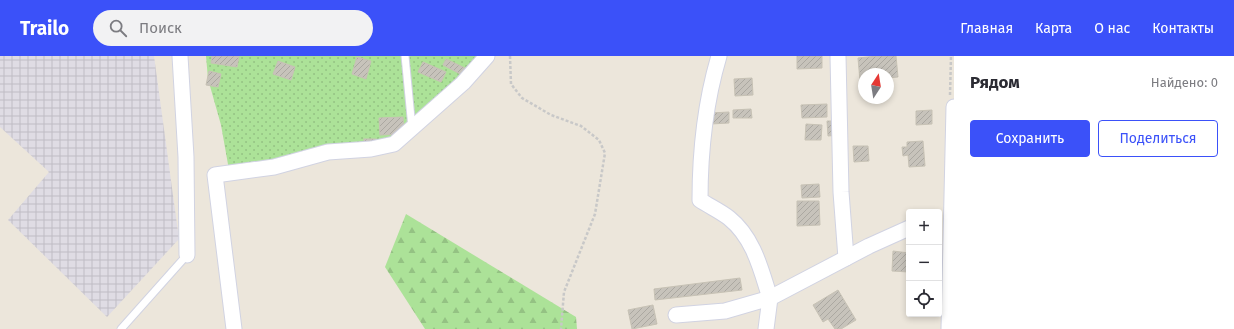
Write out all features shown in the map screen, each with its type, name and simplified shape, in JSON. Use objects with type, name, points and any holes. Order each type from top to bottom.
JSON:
[{"type":"street","points":[[180,56],[186,157],[187,255]]},
{"type":"street","points":[[234,329],[215,175],[274,167],[328,152],[371,149],[394,144],[463,83],[487,56]]},
{"type":"street","points":[[719,56],[712,78],[700,156],[700,200],[729,218],[742,232],[754,250],[770,298],[766,329]]},
{"type":"street","points":[[838,56],[841,192],[846,258]]},
{"type":"street","points":[[949,329],[945,212],[954,107]]},
{"type":"street","points":[[676,315],[725,311],[770,298],[846,258],[906,229]]},
{"type":"lane","points":[[406,56],[412,129]]},
{"type":"lane","points":[[121,329],[187,255]]},
{"type":"path","points":[[510,56],[511,84],[522,98],[551,115],[581,126],[599,140],[605,152],[596,214],[564,292],[561,329]]},
{"type":"shaded area","points":[[0,56],[154,56],[179,239],[107,317],[8,220],[49,172],[0,127]]},
{"type":"green space","points":[[206,56],[491,56],[389,148],[229,170],[221,125],[208,79]]},
{"type":"green space","points":[[406,214],[576,317],[577,329],[425,329],[385,267]]},
{"type":"building","points":[[212,56],[239,56],[237,67],[211,63]]},
{"type":"building","points":[[797,56],[822,56],[822,68],[797,69]]},
{"type":"building","points":[[896,56],[898,77],[894,77],[894,68],[859,68],[858,58]]},
{"type":"building","points":[[357,57],[371,61],[366,79],[352,74]]},
{"type":"building","points":[[446,59],[467,69],[464,76],[443,65]]},
{"type":"building","points":[[278,61],[295,67],[291,80],[273,74]]},
{"type":"building","points":[[423,62],[446,72],[441,82],[418,72]]},
{"type":"building","points":[[209,71],[221,74],[218,87],[206,85]]},
{"type":"building","points":[[752,78],[753,95],[735,96],[734,79]]},
{"type":"building","points":[[827,104],[827,117],[802,118],[801,105]]},
{"type":"building","points":[[751,109],[752,118],[733,118],[733,110]]},
{"type":"building","points":[[932,110],[932,124],[916,125],[916,111]]},
{"type":"building","points":[[729,112],[729,123],[711,124],[710,113]]},
{"type":"building","points":[[403,117],[404,134],[380,135],[379,118]]},
{"type":"building","points":[[827,121],[837,121],[838,135],[828,136]]},
{"type":"building","points":[[806,124],[822,125],[821,140],[805,140]]},
{"type":"building","points":[[364,139],[376,139],[376,146],[364,146]]},
{"type":"building","points":[[923,141],[925,166],[909,167],[908,155],[903,156],[902,147],[907,147],[907,142]]},
{"type":"building","points":[[853,146],[868,146],[869,161],[854,162]]},
{"type":"building","points":[[819,184],[820,197],[802,198],[801,185]]},
{"type":"building","points":[[797,201],[819,201],[820,225],[797,226]]},
{"type":"building","points":[[893,251],[906,253],[906,272],[892,271]]},
{"type":"building","points":[[740,278],[742,290],[655,300],[654,289]]},
{"type":"building","points":[[838,290],[856,320],[841,329],[835,329],[828,319],[823,322],[813,305]]},
{"type":"building","points":[[653,305],[657,324],[632,329],[628,310]]}]
